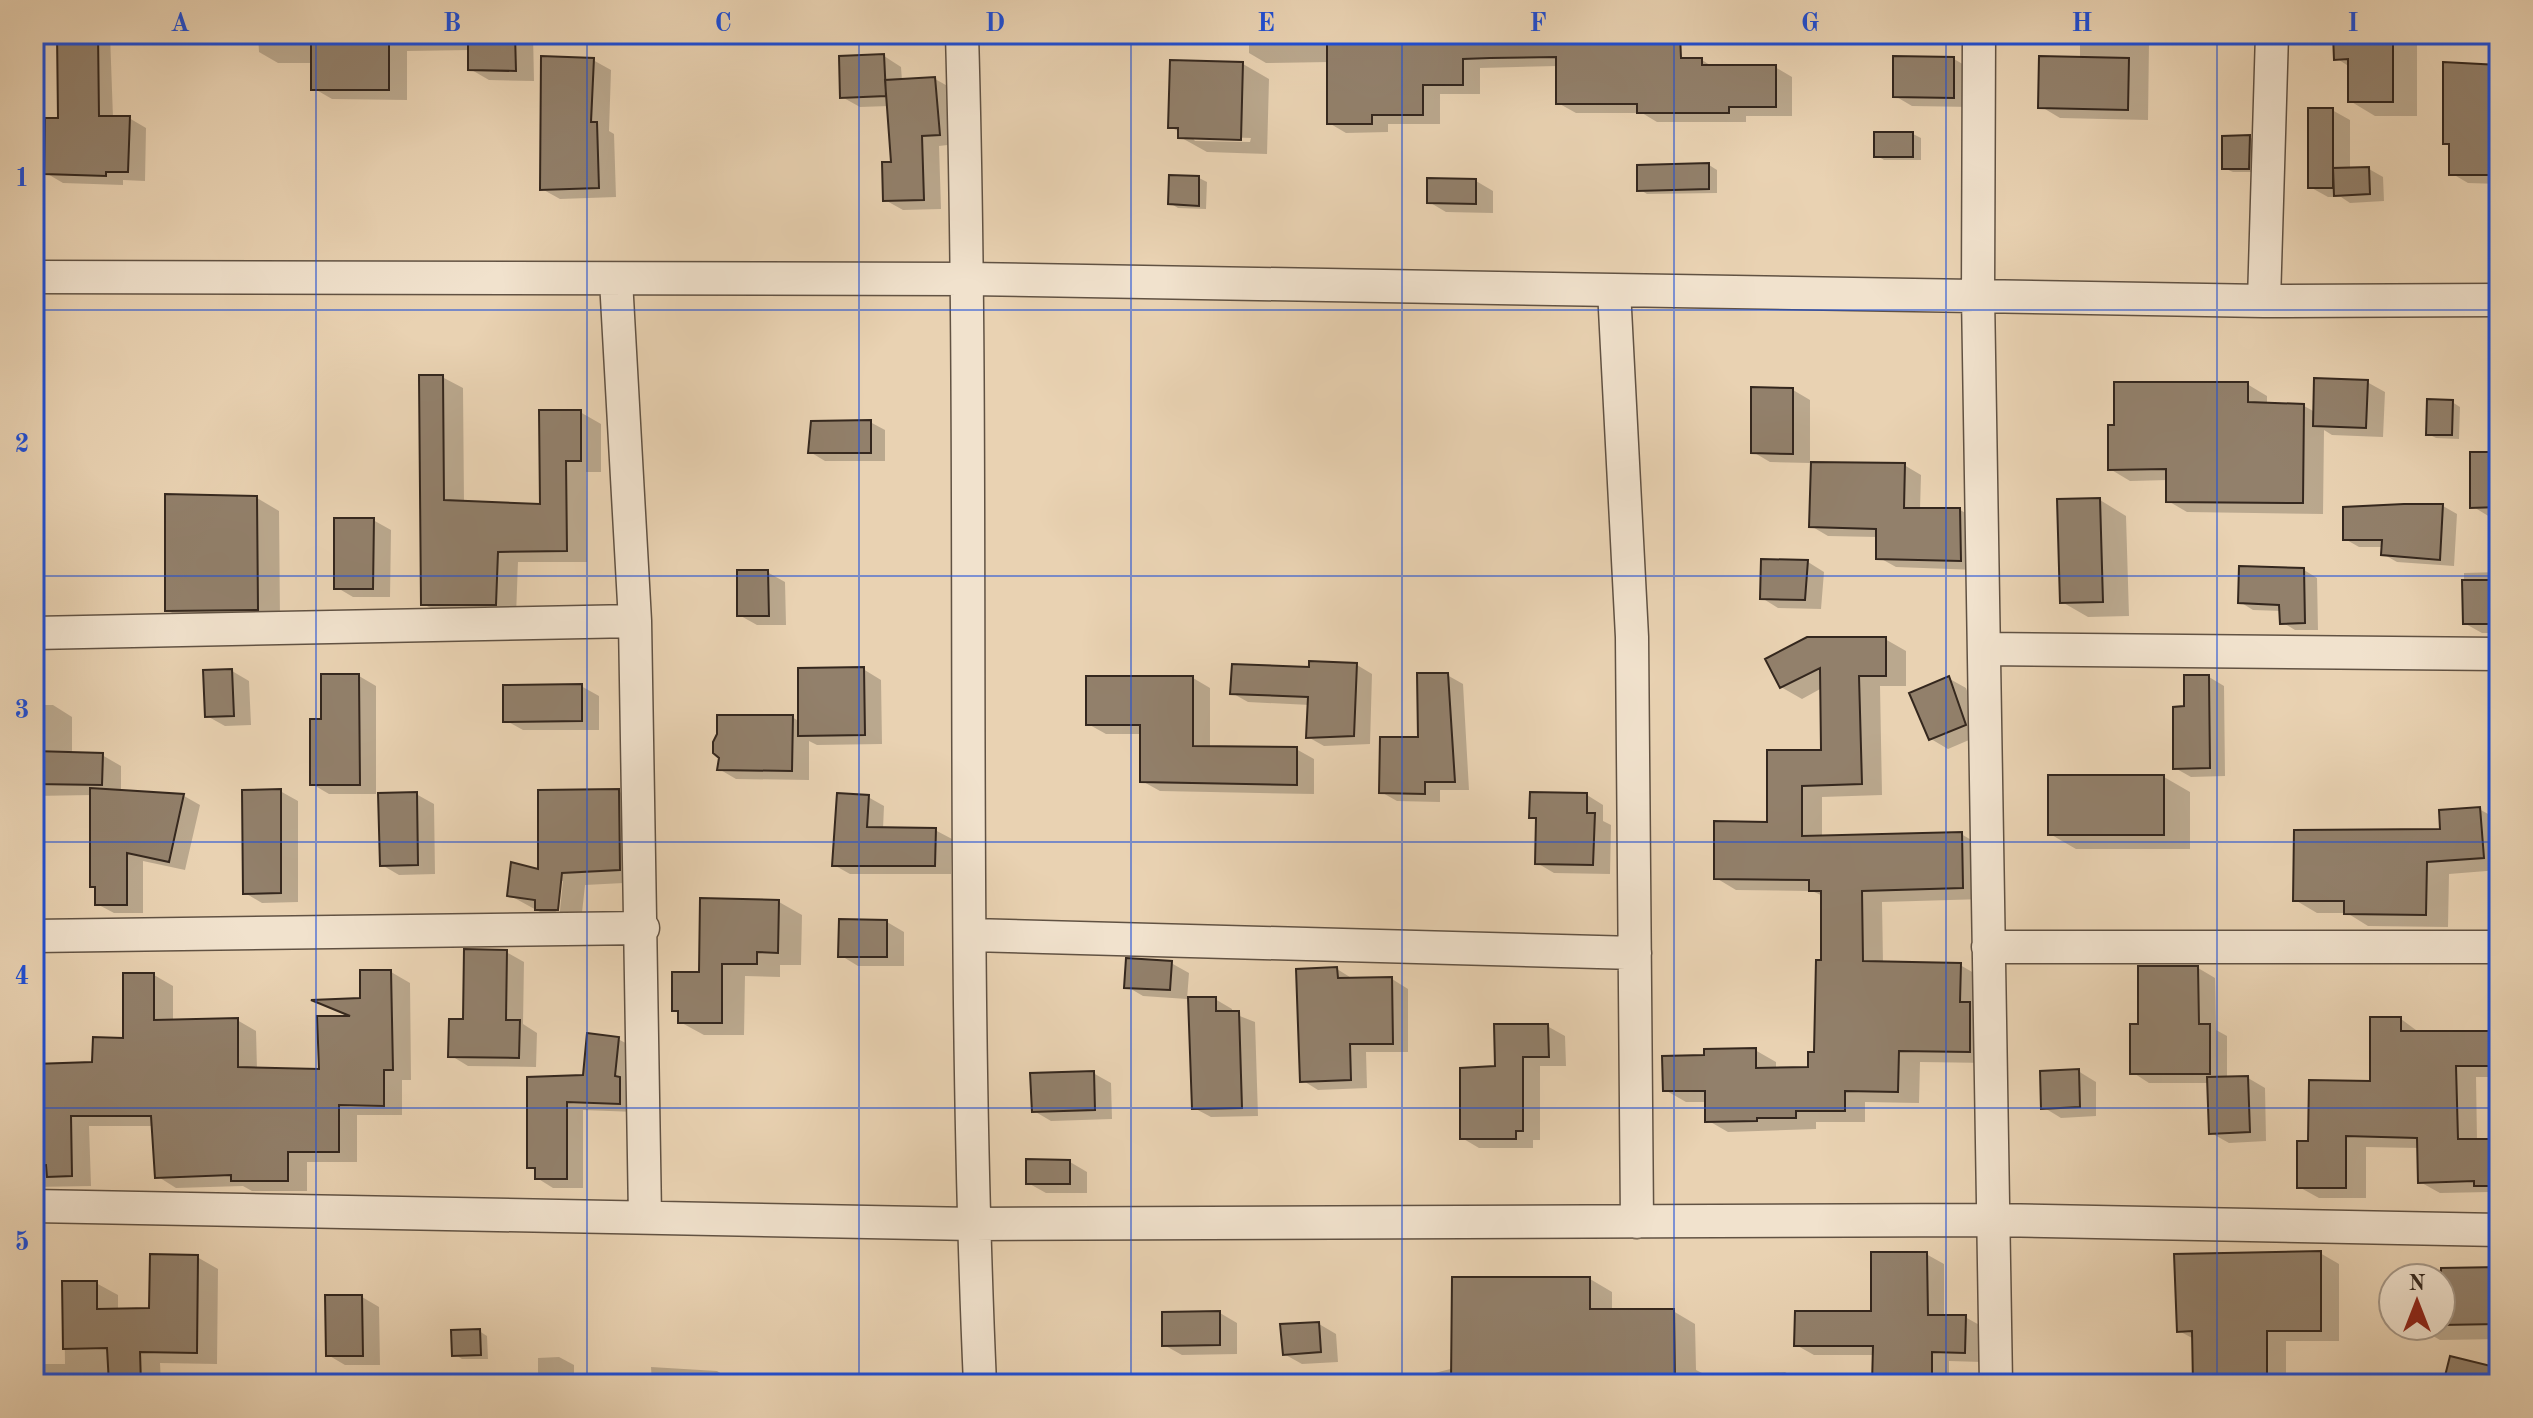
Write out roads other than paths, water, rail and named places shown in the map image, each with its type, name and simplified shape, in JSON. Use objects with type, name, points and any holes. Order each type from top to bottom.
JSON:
[{"type":"street","points":[[962,34],[969,279],[973,1224],[980,1384]]},
{"type":"street","points":[[1979,34],[1978,295],[1996,1384]]},
{"type":"street","points":[[2264,301],[2272,34]]},
{"type":"street","points":[[34,277],[969,279],[2264,301],[2499,300]]},
{"type":"street","points":[[616,280],[635,621],[643,928],[645,1216]]},
{"type":"street","points":[[1614,290],[1632,637],[1637,1222]]},
{"type":"street","points":[[34,633],[635,621]]},
{"type":"street","points":[[1984,649],[2499,654]]},
{"type":"street","points":[[34,936],[643,928]]},
{"type":"street","points":[[971,935],[1635,953]]},
{"type":"street","points":[[1988,947],[2499,947]]},
{"type":"street","points":[[34,1206],[973,1224],[1993,1220],[2499,1230]]}]
